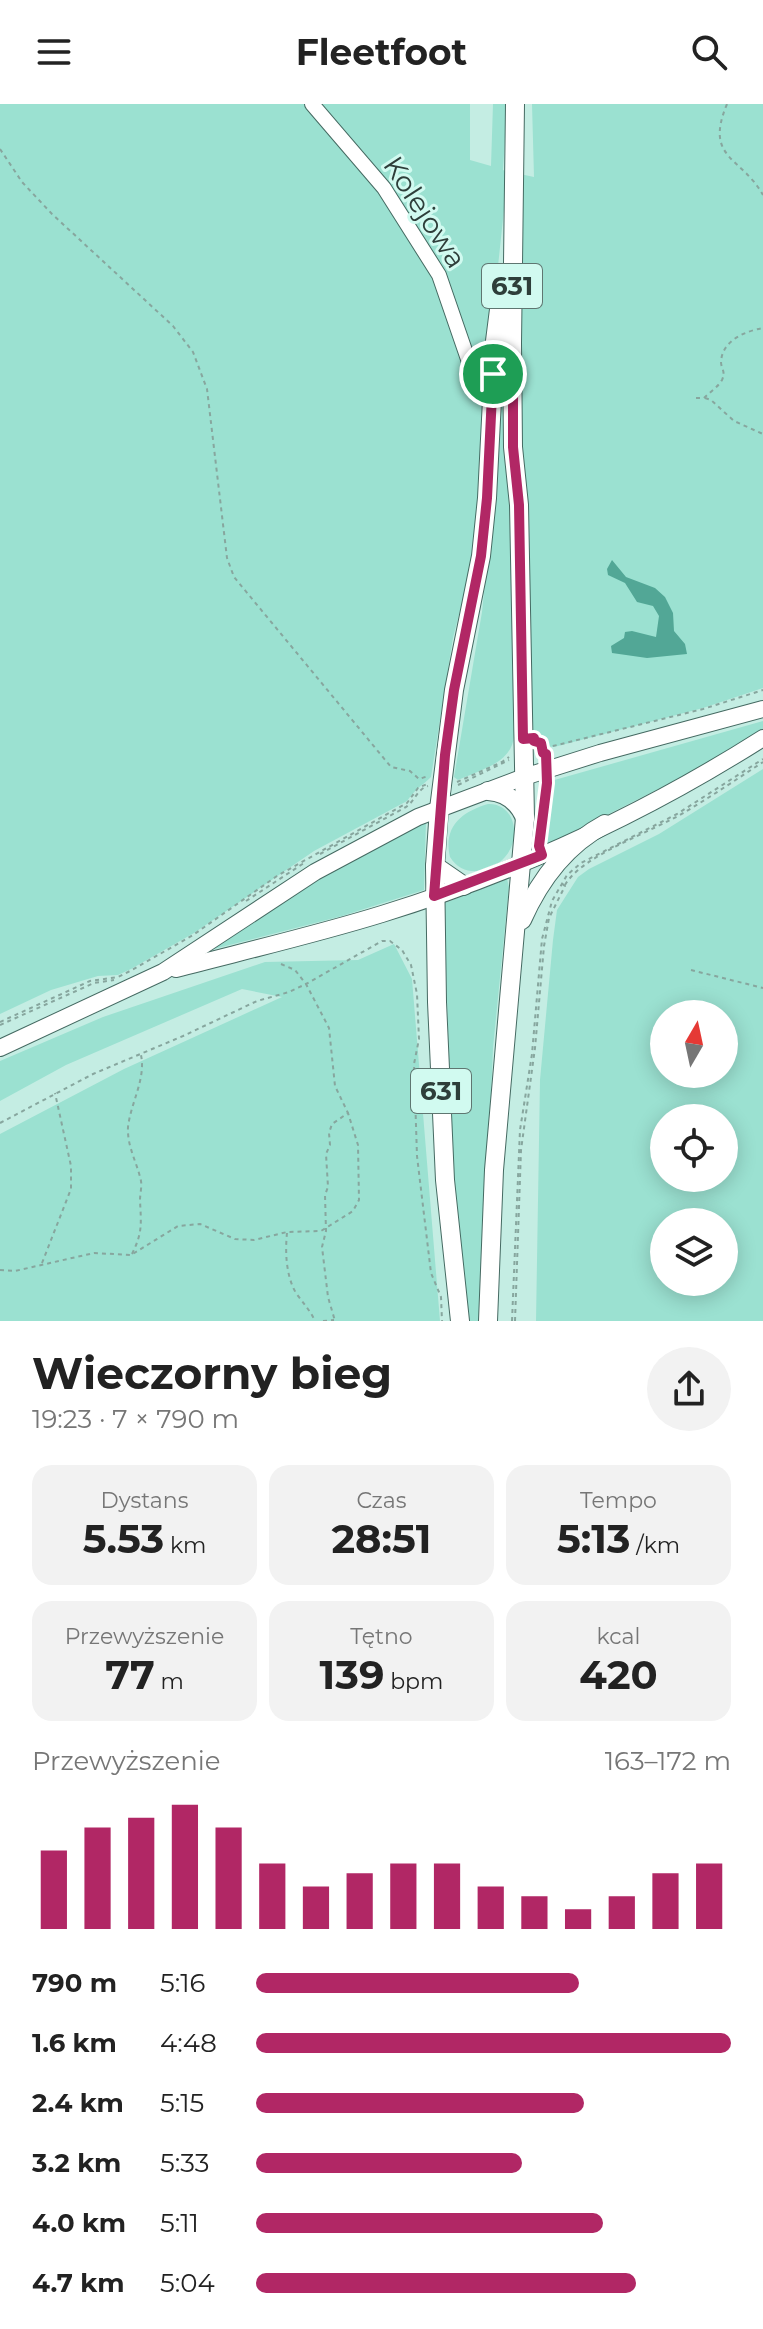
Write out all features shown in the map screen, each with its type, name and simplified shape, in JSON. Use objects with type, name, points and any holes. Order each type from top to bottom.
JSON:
[{"type":"main road","name":"631","points":[[488,1321],[494,1170],[525,818],[519,505],[513,447],[515,104]]},
{"type":"main road","name":"631","points":[[460,1321],[445,1180],[435,866],[454,690],[481,556],[493,374],[513,196]]},
{"type":"main road","points":[[0,1048],[163,972],[315,872],[418,817],[524,777],[763,709]]},
{"type":"main road","points":[[163,972],[338,927],[522,864],[691,781],[763,738]]},
{"type":"main road","points":[[488,791],[512,799],[525,818]]},
{"type":"main road","points":[[514,946],[530,901],[558,881],[574,844],[605,824]]},
{"type":"main road","points":[[435,866],[464,886]]},
{"type":"street","name":"Kolejowa","points":[[312,104],[384,188],[439,275],[470,365],[493,374]]},
{"type":"street","points":[[493,374],[513,375]]},
{"type":"path","points":[[727,104],[722,116],[719,143],[725,154],[749,175],[763,195]]},
{"type":"path","points":[[0,149],[22,182],[52,214],[173,326],[193,352],[207,389],[227,558],[234,577],[391,767],[410,771],[419,779],[429,777],[430,781],[418,788],[407,803],[277,876],[167,951],[118,977],[90,981],[0,1024]]},
{"type":"path","points":[[704,398],[721,382],[725,372],[721,361],[727,346],[740,335],[763,328]]},
{"type":"path","points":[[696,398],[711,400],[734,421],[763,434]]},
{"type":"path","points":[[543,748],[691,712],[763,690]]},
{"type":"path","points":[[442,781],[455,783],[502,762],[508,758],[516,740],[534,738],[543,748],[546,771],[539,846],[542,855]]},
{"type":"path","points":[[513,1321],[520,1130],[532,1054],[542,939],[558,881],[581,863],[677,814],[763,760]]},
{"type":"path","points":[[0,1123],[55,1092],[257,1001],[289,992],[382,941],[390,941],[402,950],[411,965],[419,1023],[414,1064],[417,1156],[431,1273],[441,1297],[442,1321]]},
{"type":"path","points":[[0,1270],[15,1271],[94,1253],[131,1255],[178,1226],[200,1224],[235,1239],[254,1240],[287,1232],[321,1231],[353,1211],[359,1200],[358,1145],[332,1074],[329,1028],[306,984],[295,970],[281,964]]},
{"type":"path","points":[[691,970],[763,988]]},
{"type":"path","points":[[0,1024],[104,981]]},
{"type":"path","points":[[131,1255],[139,1240],[143,1219],[141,1182],[130,1149],[128,1131],[131,1105],[144,1069],[141,1053]]},
{"type":"path","points":[[42,1264],[71,1189],[71,1166],[55,1092]]},
{"type":"path","points":[[323,1321],[335,1320],[322,1247],[328,1187],[326,1154],[332,1124],[348,1113]]},
{"type":"path","points":[[287,1232],[290,1277],[295,1291],[315,1321]]},
{"type":"shaded area","points":[[0,104],[305,104],[375,185],[433,277],[469,384],[479,392],[483,402],[483,475],[474,555],[453,638],[431,777],[407,801],[314,851],[194,933],[131,969],[118,975],[98,976],[51,990],[0,1014]]},
{"type":"shaded area","points":[[318,104],[470,104],[470,160],[491,166],[493,104],[507,104],[503,170],[508,172],[490,342],[484,342],[480,359],[473,357],[443,273]]},
{"type":"shaded area","points":[[532,104],[763,104],[763,688],[703,708],[554,747],[546,746],[530,736],[518,429],[520,174],[534,177]]},
{"type":"shaded area","points":[[500,382],[505,389],[517,735],[508,753],[501,759],[458,780],[454,777],[482,612],[493,505]]},
{"type":"shaded area","points":[[612,560],[626,577],[655,588],[665,597],[673,613],[674,631],[685,644],[687,654],[647,658],[612,653],[611,646],[624,638],[625,632],[656,637],[659,616],[653,606],[637,602],[625,583],[608,575],[607,569]]},
{"type":"shaded area","points":[[763,721],[763,731],[706,765],[563,837],[544,846],[541,844],[547,785],[551,781]]},
{"type":"shaded area","points":[[763,769],[763,1321],[536,1321],[540,1080],[553,940],[557,910],[578,877],[659,834]]},
{"type":"shaded area","points":[[488,804],[497,805],[510,815],[513,841],[499,863],[484,870],[469,871],[455,864],[450,857],[449,837],[462,816]]},
{"type":"shaded area","points":[[426,822],[424,890],[342,916],[210,950],[330,872]]},
{"type":"shaded area","points":[[507,879],[509,887],[493,1048],[482,1321],[467,1321],[453,1178],[444,910],[445,903]]},
{"type":"shaded area","points":[[394,944],[412,979],[440,1321],[0,1321],[0,1134],[124,1069],[282,997],[242,989],[66,1065],[0,1101],[0,1061],[103,1017],[265,962],[358,960]]},
{"type":"route","points":[[493,374],[513,375],[513,447],[519,505],[523,739],[534,738],[534,741],[541,743],[546,754],[547,783],[539,846],[542,855],[434,896],[445,755],[454,690],[481,556],[493,374]]}]
